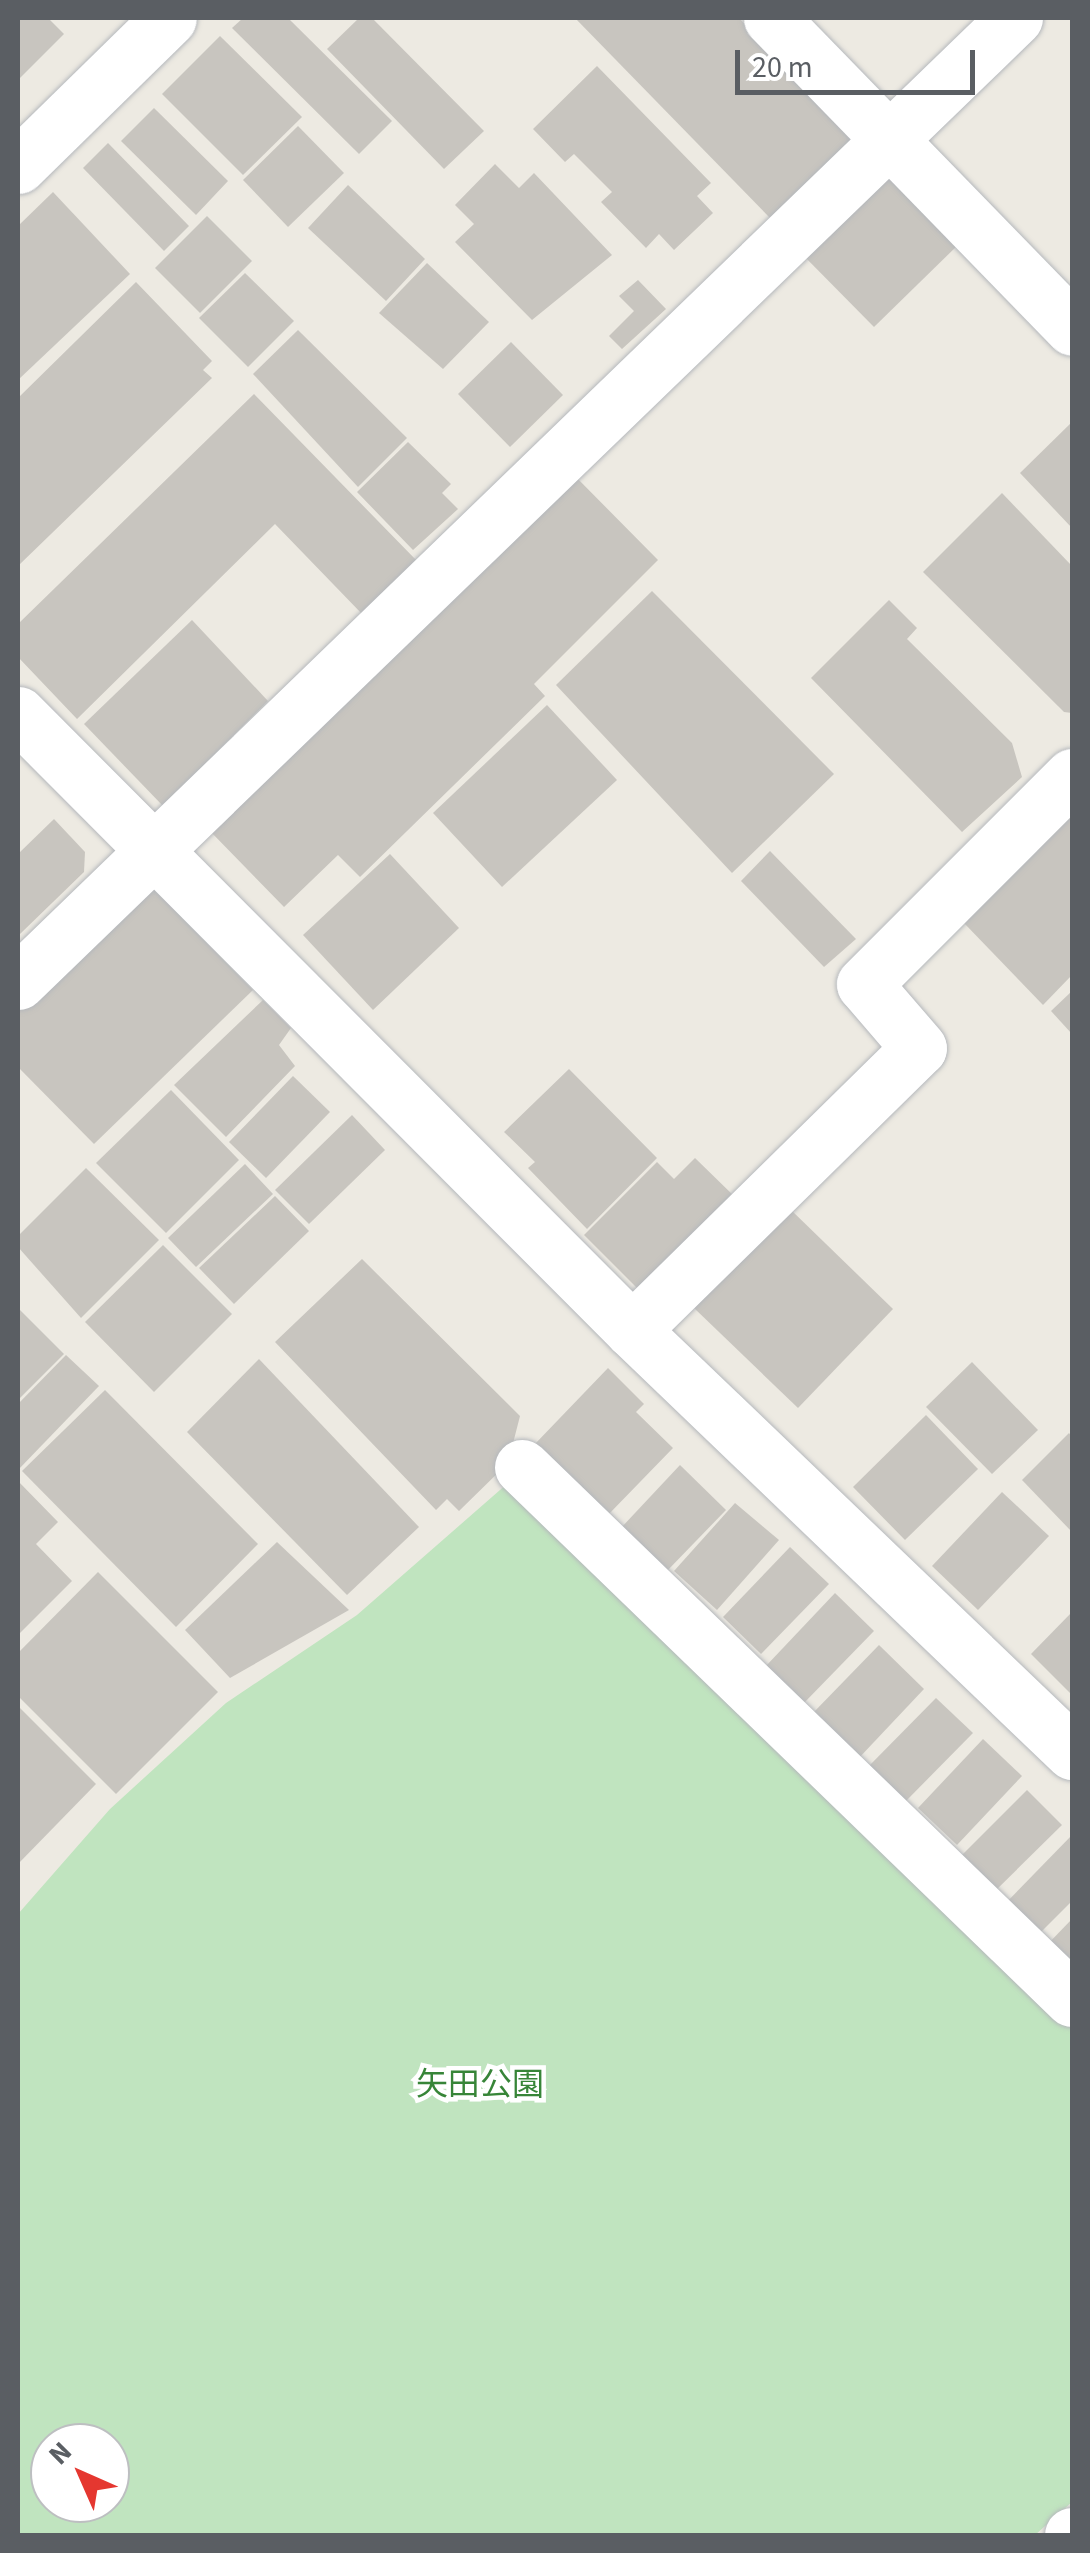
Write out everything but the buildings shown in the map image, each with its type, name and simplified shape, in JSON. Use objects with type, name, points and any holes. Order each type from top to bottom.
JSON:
[{"type":"street","points":[[18,166],[170,18]]},
{"type":"street","points":[[771,18],[1072,328]]},
{"type":"street","points":[[18,982],[1015,18]]},
{"type":"street","points":[[18,714],[632,1330],[1072,1752]]},
{"type":"street","points":[[632,1330],[919,1048],[864,984],[1072,776]]},
{"type":"street","points":[[522,1466],[1072,1999]]},
{"type":"green space","name":"矢田公園","points":[[508,1483],[1072,2027],[1072,2502],[1035,2535],[18,2536],[18,1914],[110,1809],[226,1703],[357,1615]]}]
